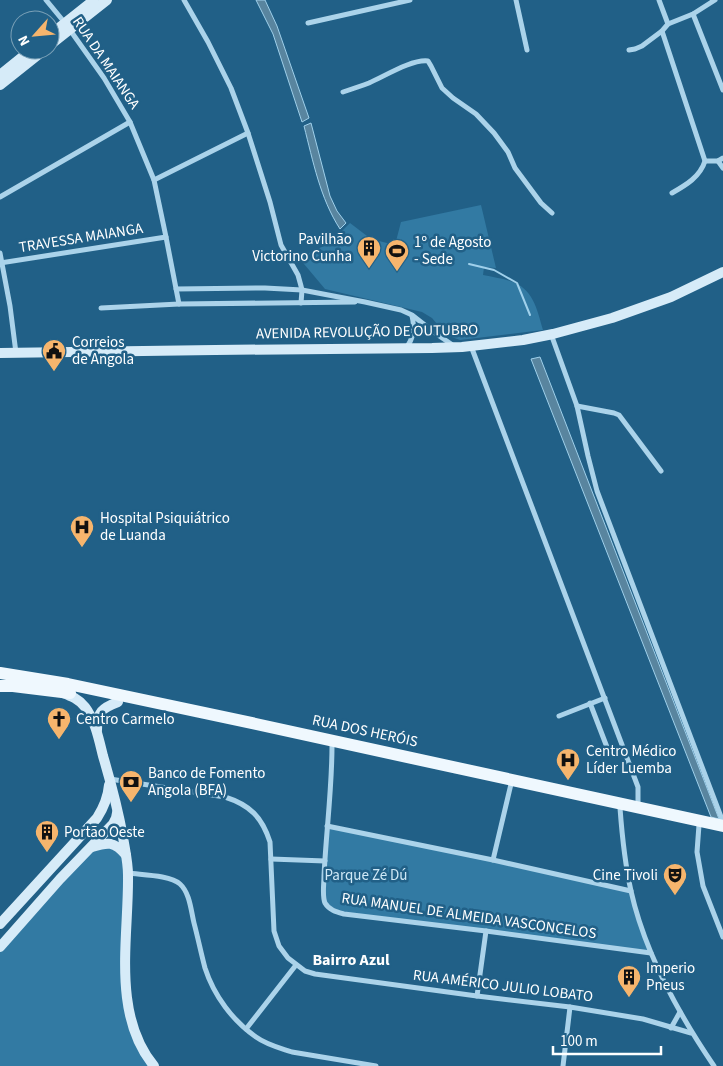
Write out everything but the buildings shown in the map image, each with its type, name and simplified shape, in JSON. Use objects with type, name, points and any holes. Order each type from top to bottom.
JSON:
[{"type":"main road","name":"RUA DOS HERÓIS","points":[[0,673],[68,684],[723,824]]},
{"type":"main road","name":"RUA DOS HERÓIS","points":[[0,686],[60,691],[118,702],[511,784],[723,831]]},
{"type":"street","name":"RUA DA MAIANGA","points":[[46,0],[104,78],[130,122],[154,180],[179,304]]},
{"type":"street","points":[[60,34],[94,0]]},
{"type":"street","points":[[60,30],[107,0]]},
{"type":"street","points":[[184,0],[231,88],[248,133],[270,202],[281,245],[298,275],[302,290],[301,303]]},
{"type":"street","points":[[308,23],[410,0]]},
{"type":"street","points":[[516,0],[527,50]]},
{"type":"street","points":[[660,0],[668,24]]},
{"type":"street","points":[[629,50],[642,46],[668,24],[693,14],[715,0]]},
{"type":"street","points":[[693,14],[723,90]]},
{"type":"street","points":[[662,31],[705,161],[700,173],[672,193]]},
{"type":"street","points":[[0,74],[18,60]]},
{"type":"street","points":[[0,85],[31,60]]},
{"type":"street","points":[[344,92],[368,84],[412,63],[428,61],[442,88],[476,114],[494,133],[508,152],[515,168],[541,203],[552,213]]},
{"type":"street","points":[[0,197],[130,122]]},
{"type":"street","points":[[154,180],[248,133]]},
{"type":"street","points":[[705,161],[720,159],[723,168]]},
{"type":"street","name":"TRAVESSA MAIANGA","points":[[1,263],[166,237]]},
{"type":"street","points":[[0,253],[10,306],[16,353]]},
{"type":"street","name":"AVENIDA REVOLUÇÃO DE OUTUBRO","points":[[0,353],[471,346],[523,340],[612,318],[671,297],[723,272]]},
{"type":"street","points":[[176,289],[266,288],[302,290],[365,302],[401,310],[412,315],[450,344],[457,347]]},
{"type":"street","points":[[101,308],[179,304],[365,302]]},
{"type":"street","points":[[406,348],[411,342],[414,333],[412,315]]},
{"type":"street","points":[[551,334],[577,406],[597,491],[723,824]]},
{"type":"street","points":[[471,346],[638,787],[638,807]]},
{"type":"street","points":[[577,406],[619,415],[661,471]]},
{"type":"street","points":[[60,691],[76,698],[84,706],[97,733],[110,779],[118,811],[128,873],[126,987],[130,1016],[142,1049],[154,1066]]},
{"type":"street","points":[[559,716],[605,698]]},
{"type":"street","points":[[97,733],[97,720],[101,710],[118,702]]},
{"type":"street","points":[[590,703],[610,756]]},
{"type":"street","name":"RUA MANUEL DE ALMEIDA VASCONCELOS","points":[[332,746],[324,899],[328,907],[336,912],[650,952]]},
{"type":"street","points":[[0,924],[88,828],[104,806],[110,779]]},
{"type":"street","name":"RUA AMÉRICO JULIO LOBATO","points":[[110,779],[225,797],[238,801],[249,808],[258,817],[266,830],[270,842],[274,931],[279,946],[288,958],[305,971],[314,974],[570,1007],[643,1019],[692,1033]]},
{"type":"street","points":[[493,860],[511,784]]},
{"type":"street","points":[[620,808],[622,835],[631,891],[650,952],[680,1012],[714,1066]]},
{"type":"street","points":[[0,947],[113,824],[118,811]]},
{"type":"street","points":[[699,825],[697,852],[703,886],[723,937]]},
{"type":"street","points":[[328,826],[631,891]]},
{"type":"street","points":[[88,828],[93,828],[97,831],[99,839]]},
{"type":"street","points":[[90,848],[104,844],[113,844],[119,847],[126,855]]},
{"type":"street","points":[[271,859],[325,861]]},
{"type":"street","points":[[128,873],[174,880],[184,889],[190,904],[205,968],[210,980],[228,1011],[256,1037],[266,1043],[292,1052],[376,1066]]},
{"type":"street","points":[[477,996],[486,931]]},
{"type":"street","points":[[246,1029],[296,965]]},
{"type":"street","points":[[563,1066],[570,1007]]},
{"type":"street","points":[[671,1028],[680,1012]]},
{"type":"green space","name":"1º de Agosto - Sede","points":[[481,205],[496,268],[484,267],[483,275],[510,281],[524,289],[533,300],[543,330],[460,340],[446,335],[432,318],[422,312],[325,289],[299,258],[330,243],[350,223],[371,239],[395,245],[401,222]]},
{"type":"green space","name":"Parque Zé Dú","points":[[327,826],[631,891],[651,953],[344,914],[325,903]]},
{"type":"green space","points":[[101,844],[126,855],[130,1016],[154,1066],[0,1066],[0,947],[60,879]]},
{"type":"shaded area","points":[[256,0],[265,0],[277,26],[309,118],[302,122],[273,34]]},
{"type":"shaded area","points":[[311,123],[330,196],[337,211],[346,223],[340,229],[327,205],[314,166],[304,126]]},
{"type":"shaded area","points":[[540,357],[719,819],[711,817],[531,359]]},
{"type":"waterway","points":[[469,264],[494,270],[517,283],[530,315]]},
{"type":"place","name":"Pavilhão Victorino Cunha","points":[[369,269]]},
{"type":"place","name":"1º de Agosto - Sede","points":[[397,272]]},
{"type":"place","name":"Correios de Angola","points":[[54,372]]},
{"type":"place","name":"Hospital Psiquiátrico de Luanda","points":[[82,548]]},
{"type":"place","name":"Centro Carmelo","points":[[59,740]]},
{"type":"place","name":"Centro Médico Líder Luemba","points":[[568,781]]},
{"type":"place","name":"Banco de Fomento Angola (BFA)","points":[[131,803]]},
{"type":"place","name":"Portão Oeste","points":[[47,853]]},
{"type":"place","name":"Cine Tivoli","points":[[675,896]]},
{"type":"place","name":"Imperio Pneus","points":[[629,998]]},
{"type":"district","name":"Bairro Azul","points":[[351,960]]}]
